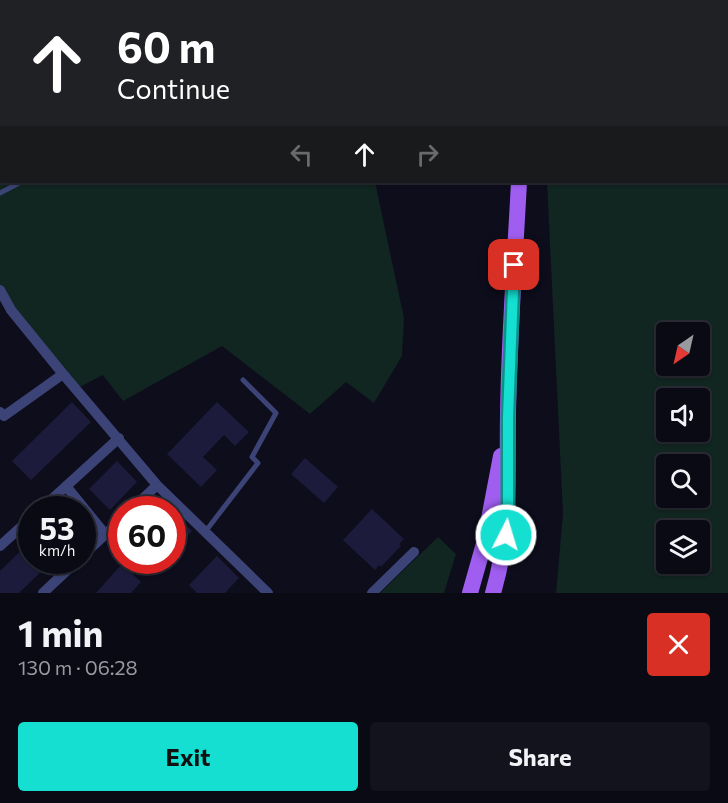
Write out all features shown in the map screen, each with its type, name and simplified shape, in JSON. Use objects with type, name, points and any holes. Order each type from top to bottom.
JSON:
[{"type":"main road","points":[[493,593],[500,570],[508,518],[508,417],[519,183]]},
{"type":"main road","points":[[470,593],[485,540],[508,417]]},
{"type":"street","points":[[0,291],[11,310],[157,485],[266,592]]},
{"type":"street","points":[[0,412],[4,416],[63,374]]},
{"type":"street","points":[[55,496],[119,438]]},
{"type":"street","points":[[146,496],[157,485]]},
{"type":"street","points":[[66,486],[105,534]]},
{"type":"street","points":[[0,546],[18,530]]},
{"type":"street","points":[[96,543],[108,531]]},
{"type":"street","points":[[372,593],[414,552]]},
{"type":"street","points":[[43,593],[63,574]]},
{"type":"lane","points":[[0,193],[19,183]]},
{"type":"lane","points":[[205,531],[258,463],[252,457],[276,413],[243,380]]},
{"type":"green space","points":[[0,183],[375,183],[404,318],[402,356],[374,403],[346,382],[310,414],[222,346],[123,401],[103,375],[76,389],[0,289]]},
{"type":"green space","points":[[547,183],[728,183],[728,593],[556,593],[563,514]]},
{"type":"green space","points":[[438,537],[456,554],[444,593],[380,593]]},
{"type":"building","points":[[72,402],[91,422],[31,480],[12,461]]},
{"type":"building","points":[[217,402],[249,432],[235,446],[224,435],[203,457],[217,470],[201,487],[167,454]]},
{"type":"building","points":[[305,458],[338,487],[324,503],[291,474]]},
{"type":"building","points":[[117,461],[137,482],[124,496],[108,496],[108,508],[89,489]]},
{"type":"building","points":[[372,509],[404,539],[399,544],[401,546],[381,567],[379,565],[375,570],[343,540]]},
{"type":"building","points":[[186,525],[192,531],[186,537]]},
{"type":"building","points":[[18,554],[18,574],[39,574],[19,593],[0,593],[0,571]]},
{"type":"building","points":[[217,556],[239,578],[225,593],[197,593],[189,585]]},
{"type":"building","points":[[113,574],[133,574],[141,582],[131,593],[96,593]]},
{"type":"route","points":[[506,535],[514,265]]}]
